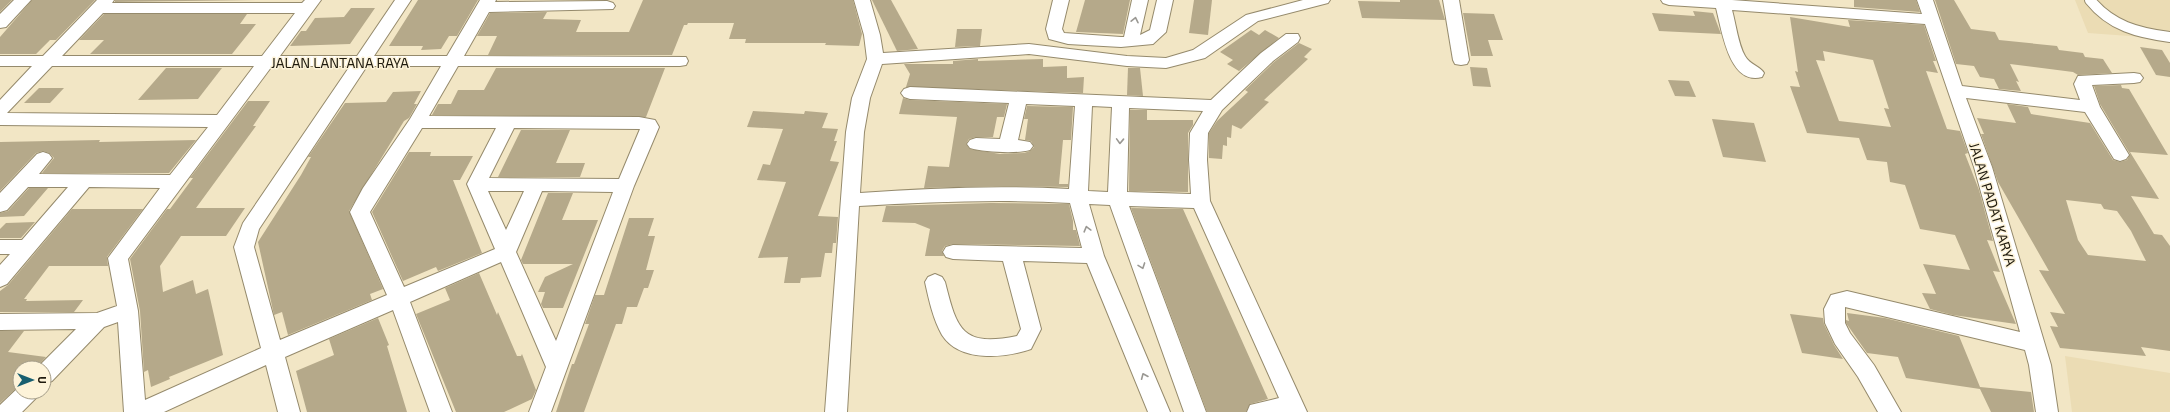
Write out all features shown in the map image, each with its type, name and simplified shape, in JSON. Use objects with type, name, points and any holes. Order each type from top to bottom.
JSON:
[{"type":"street","points":[[0,23],[23,0]]},
{"type":"street","points":[[289,412],[274,352],[244,247],[250,228],[403,0]]},
{"type":"street","points":[[836,412],[856,125],[861,98],[875,59],[872,34],[862,0]]},
{"type":"street","points":[[1061,0],[1054,29],[1055,34],[1060,38],[1131,41],[1147,40],[1158,32],[1165,0]]},
{"type":"street","points":[[1131,41],[1140,0]]},
{"type":"street","points":[[875,59],[1029,49],[1127,61],[1166,63],[1199,54],[1252,18],[1322,0]]},
{"type":"street","points":[[1451,0],[1461,60]]},
{"type":"street","points":[[1669,0],[1931,20]]},
{"type":"street","name":"JALAN PADAT KARYA","points":[[1925,0],[1955,91],[1983,167],[2040,365],[2047,412]]},
{"type":"street","points":[[440,412],[399,299],[360,212],[370,193],[417,122],[486,3],[563,3],[607,6]]},
{"type":"street","points":[[0,110],[102,4],[310,4]]},
{"type":"street","points":[[135,412],[128,311],[118,258],[268,62],[310,4]]},
{"type":"street","points":[[1723,4],[1737,57],[1745,67],[1756,73]]},
{"type":"street","points":[[1258,412],[1295,408],[1201,201],[1198,160],[1200,133],[1215,106],[1267,57],[1292,38]]},
{"type":"street","name":"JALAN LANTANA RAYA","points":[[0,61],[680,61]]},
{"type":"street","points":[[2120,155],[2091,107],[2083,84],[2084,80],[2134,78]]},
{"type":"street","points":[[1955,91],[2091,107]]},
{"type":"street","points":[[910,93],[1215,106]]},
{"type":"street","points":[[976,144],[1016,146],[1019,97]]},
{"type":"street","points":[[1084,100],[1078,197],[1094,256],[1159,412]]},
{"type":"street","points":[[1121,102],[1117,199],[1196,412]]},
{"type":"street","points":[[0,119],[223,121]]},
{"type":"street","points":[[417,122],[649,124],[649,131],[625,186],[540,412]]},
{"type":"street","points":[[476,184],[508,123]]},
{"type":"street","points":[[0,205],[43,158]]},
{"type":"street","points":[[23,180],[176,182]]},
{"type":"street","points":[[0,279],[84,180]]},
{"type":"street","points":[[476,184],[625,186]]},
{"type":"street","points":[[476,184],[557,367]]},
{"type":"street","points":[[142,412],[274,352],[506,252],[536,185]]},
{"type":"street","points":[[851,200],[980,193],[1201,201]]},
{"type":"street","points":[[0,247],[27,247]]},
{"type":"street","points":[[953,252],[1094,256]]},
{"type":"street","points":[[935,282],[948,327],[963,344],[985,348],[1014,346],[1024,342],[1031,329],[1011,253]]},
{"type":"street","points":[[1890,412],[1881,400],[1866,371],[1842,338],[1834,323],[1834,309],[1838,301],[1847,299],[2034,344]]},
{"type":"street","points":[[0,322],[97,321],[128,311]]},
{"type":"street","points":[[52,367],[97,321]]},
{"type":"street","points":[[8,412],[20,400]]},
{"type":"lane","points":[[2090,0],[2105,17],[2140,34],[2170,37]]},
{"type":"shaded area","points":[[2075,0],[2170,0],[2170,39],[2088,33]]},
{"type":"shaded area","points":[[2065,356],[2170,373],[2170,412],[2072,412]]},
{"type":"building","points":[[0,0],[12,0],[0,12]]},
{"type":"building","points":[[32,0],[95,0],[56,40],[50,40],[36,54],[0,54],[0,37]]},
{"type":"building","points":[[115,0],[259,0],[115,2]]},
{"type":"building","points":[[418,0],[478,0],[457,36],[449,36],[441,49],[421,50],[423,46],[389,46]]},
{"type":"building","points":[[643,0],[853,0],[862,34],[859,46],[825,45],[826,43],[745,43],[746,39],[729,39],[734,23],[688,23],[687,25],[684,25],[672,55],[488,55],[497,36],[477,36],[490,13],[547,12],[543,19],[581,20],[576,32],[629,32]]},
{"type":"building","points":[[872,0],[891,0],[918,49],[897,51]]},
{"type":"building","points":[[1085,0],[1130,0],[1123,34],[1076,32]]},
{"type":"building","points":[[1194,0],[1212,0],[1208,35],[1189,33]]},
{"type":"building","points":[[1400,0],[1439,0],[1445,20],[1362,18],[1358,1],[1400,2]]},
{"type":"building","points":[[1854,0],[1916,0],[1920,12],[1854,7]]},
{"type":"building","points":[[1935,0],[1954,0],[1971,29],[1995,32],[1999,40],[2057,46],[2059,50],[2083,53],[2085,57],[2103,59],[2112,73],[2078,75],[2073,72],[2010,64],[2019,82],[2016,81],[2021,91],[1999,89],[1994,79],[1980,77],[1974,66],[1956,64]]},
{"type":"building","points":[[351,8],[375,8],[350,44],[290,46],[301,31],[306,31],[315,18],[344,17]]},
{"type":"building","points":[[1693,11],[1713,13],[1721,34],[1659,31],[1652,13],[1695,16]]},
{"type":"building","points":[[1463,13],[1494,14],[1503,40],[1488,40],[1493,56],[1471,56]]},
{"type":"building","points":[[104,14],[247,14],[240,24],[256,24],[232,54],[90,54],[104,40],[79,40]]},
{"type":"building","points":[[1790,17],[1850,27],[1848,20],[1924,25],[1936,61],[1933,61],[1938,73],[1926,71],[1947,129],[1960,131],[1968,153],[1965,154],[1979,190],[1993,241],[1987,240],[2000,272],[1993,271],[2016,324],[1953,315],[1930,309],[1922,293],[1936,294],[1923,264],[1970,270],[1955,235],[1920,229],[1905,185],[1890,182],[1887,162],[1867,160],[1859,138],[1807,133],[1790,86],[1800,87],[1795,71],[1798,72]],"holes":[[[1823,51],[1873,60],[1889,109],[1884,108],[1891,127],[1839,121],[1816,60],[1825,61]]]},
{"type":"building","points":[[957,29],[982,29],[980,46],[955,47]]},
{"type":"building","points":[[1251,30],[1259,35],[1265,30],[1279,38],[1239,71],[1227,64],[1233,60],[1220,52]]},
{"type":"building","points":[[1299,43],[1312,49],[1304,57],[1308,59],[1264,100],[1269,102],[1241,129],[1232,125],[1231,138],[1227,137],[1227,146],[1223,145],[1222,159],[1209,158],[1209,133],[1217,121],[1248,92],[1245,90],[1274,62]]},
{"type":"building","points":[[2140,47],[2162,50],[2170,63],[2170,77],[2156,75]]},
{"type":"building","points":[[978,59],[978,61],[1043,59],[1043,67],[1067,66],[1067,78],[1084,77],[1083,93],[906,87],[910,74],[904,64],[953,64],[953,61]]},
{"type":"building","points":[[1470,67],[1487,68],[1491,87],[1473,86]]},
{"type":"building","points":[[166,68],[222,68],[198,99],[138,100]]},
{"type":"building","points":[[496,68],[665,68],[646,117],[432,115],[438,104],[451,104],[458,90],[484,90]]},
{"type":"building","points":[[1128,68],[1140,68],[1143,96],[1127,95]]},
{"type":"building","points":[[1668,80],[1689,81],[1696,97],[1675,96]]},
{"type":"building","points":[[2121,85],[2122,88],[2129,89],[2168,155],[2130,152],[2159,199],[2131,196],[2154,234],[2162,235],[2170,246],[2170,351],[2141,347],[2146,356],[2060,348],[2050,326],[2058,327],[2050,312],[2065,314],[2039,270],[2049,271],[1998,182],[1981,134],[1984,134],[1977,118],[2016,123],[2007,104],[2028,107],[2031,114],[2090,123],[2113,160],[2120,162],[2127,160],[2130,154],[2100,104],[2094,86]],"holes":[[[2066,200],[2101,204],[2104,209],[2117,211],[2131,231],[2146,261],[2088,255],[2078,240]]]},
{"type":"building","points":[[39,88],[64,88],[50,103],[24,103]]},
{"type":"building","points":[[421,91],[414,104],[417,104],[409,118],[404,121],[349,211],[383,289],[370,294],[372,300],[288,335],[282,312],[274,315],[258,242],[301,175],[311,157],[308,157],[345,103],[386,102],[393,92]]},
{"type":"building","points":[[903,98],[910,100],[1007,104],[1004,117],[997,117],[993,137],[976,137],[969,139],[966,144],[970,149],[1000,154],[1024,153],[1030,151],[1034,147],[1031,141],[1025,140],[1028,119],[1024,119],[1027,106],[1073,107],[1071,140],[1063,140],[1059,184],[1068,184],[1068,187],[991,186],[924,188],[928,166],[949,167],[957,117],[899,114]]},
{"type":"building","points":[[248,101],[270,101],[253,126],[256,126],[196,208],[245,208],[226,236],[181,236],[160,266],[163,292],[193,280],[196,294],[208,289],[223,355],[169,377],[170,379],[151,387],[148,370],[144,372],[140,311],[130,259],[167,209],[170,209],[193,178],[190,178]]},
{"type":"building","points":[[1130,110],[1147,110],[1147,120],[1193,120],[1193,125],[1188,133],[1188,192],[1129,191]]},
{"type":"building","points":[[753,111],[804,114],[805,111],[828,113],[822,128],[838,129],[834,141],[837,141],[830,161],[839,162],[818,216],[838,217],[836,243],[833,243],[832,253],[825,253],[821,277],[801,278],[800,283],[784,283],[788,257],[758,258],[786,182],[757,180],[763,164],[770,165],[783,129],[747,127]]},
{"type":"building","points":[[1712,119],[1754,123],[1766,162],[1723,157]]},
{"type":"building","points":[[521,130],[570,130],[556,163],[585,163],[580,177],[498,177]]},
{"type":"building","points":[[100,140],[99,142],[196,140],[169,173],[42,173],[54,158],[49,153],[43,151],[36,153],[0,191],[0,142]]},
{"type":"building","points":[[409,152],[431,152],[430,156],[473,156],[460,180],[453,180],[482,253],[438,271],[436,267],[403,281],[372,212]]},
{"type":"building","points":[[29,188],[48,188],[24,216],[0,217],[0,213],[8,211]]},
{"type":"building","points":[[548,193],[573,193],[562,220],[598,220],[563,308],[543,308],[541,304],[545,292],[538,292],[545,277],[573,264],[523,264],[521,260]]},
{"type":"building","points":[[991,203],[1069,204],[1073,221],[1073,230],[1076,230],[1080,246],[953,244],[945,246],[942,251],[944,256],[925,256],[930,229],[915,223],[882,222],[886,206]]},
{"type":"building","points":[[1131,208],[1183,209],[1268,399],[1250,404],[1246,412],[1207,412]]},
{"type":"building","points":[[72,209],[143,209],[107,257],[108,266],[49,266],[24,299],[27,299],[26,301],[83,300],[74,312],[0,312],[0,291],[8,285]]},
{"type":"building","points":[[629,218],[654,218],[648,236],[655,236],[646,270],[654,270],[648,288],[644,288],[637,307],[627,307],[622,324],[616,324],[584,412],[556,412],[572,364],[574,364],[589,324],[585,324],[595,295],[604,295]]},
{"type":"building","points":[[35,222],[21,238],[0,238],[0,229],[6,223]]},
{"type":"building","points":[[479,273],[517,356],[521,356],[522,354],[536,390],[532,399],[504,412],[456,412],[416,314],[450,300],[445,288]]},
{"type":"building","points":[[1847,313],[1885,318],[1959,336],[1980,387],[2031,392],[2034,412],[1991,412],[1980,389],[1906,378],[1898,357],[1867,353],[1846,323],[1846,320],[1849,321]]},
{"type":"building","points":[[1790,314],[1823,318],[1824,324],[1834,345],[1843,359],[1802,353]]},
{"type":"building","points":[[378,318],[389,345],[387,346],[407,412],[307,412],[296,371],[334,355],[329,339]]},
{"type":"building","points":[[0,331],[24,331],[8,352],[46,357],[43,360],[12,360],[12,392],[0,403]]}]
